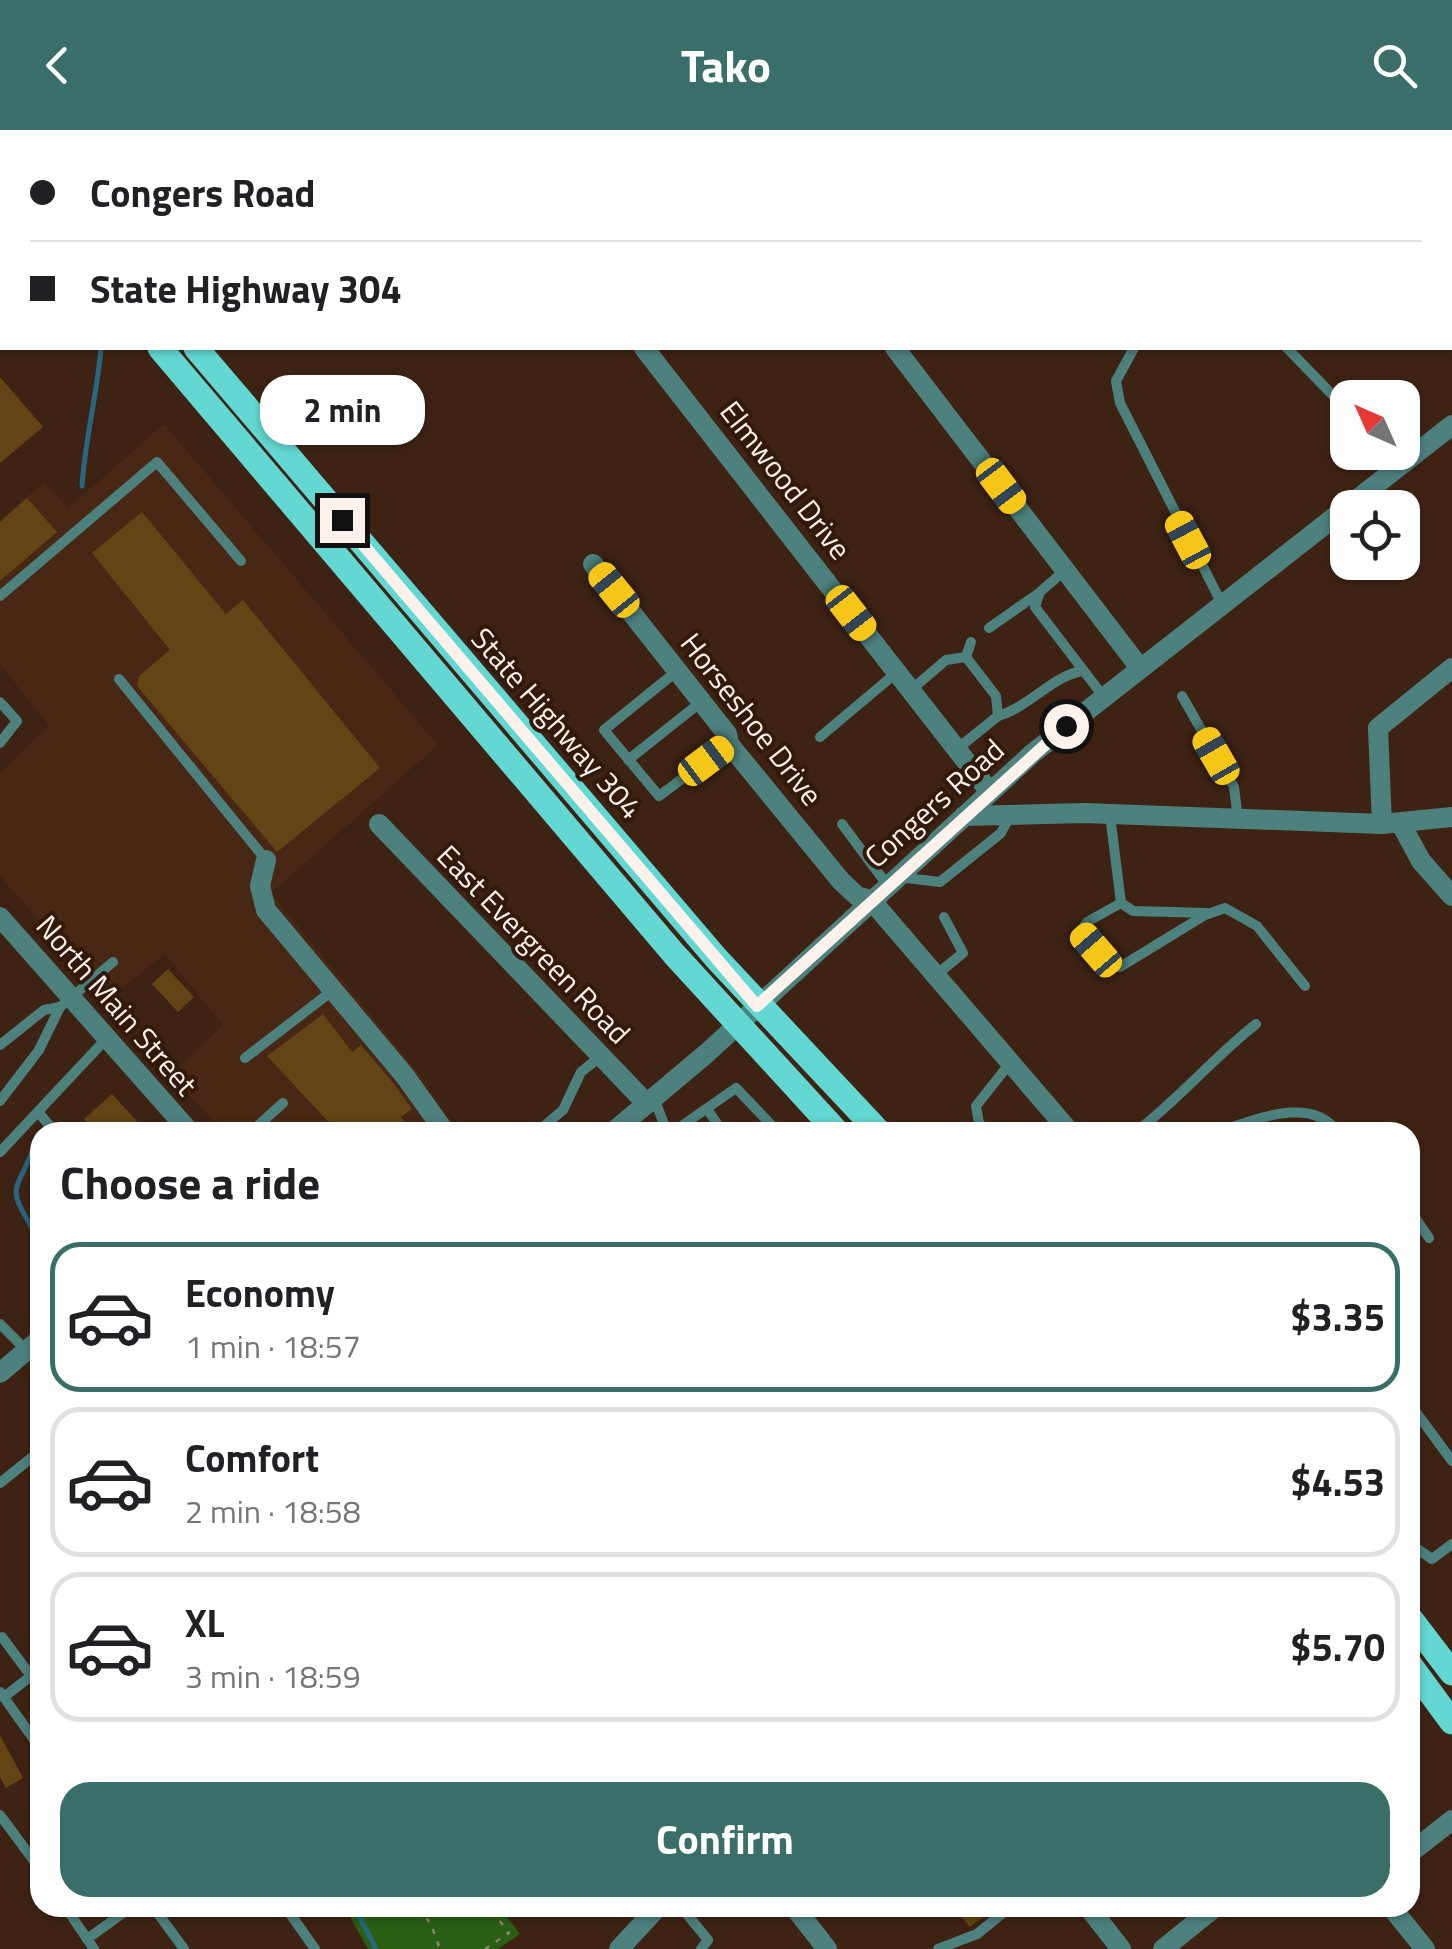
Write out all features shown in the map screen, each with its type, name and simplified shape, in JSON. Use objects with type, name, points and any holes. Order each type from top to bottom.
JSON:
[{"type":"main road","name":"State Highway 304","points":[[162,350],[379,611],[736,1026],[827,1122]]},
{"type":"main road","name":"State Highway 304","points":[[198,350],[757,1006],[869,1122]]},
{"type":"main road","points":[[1420,1631],[1452,1672]]},
{"type":"main road","points":[[1420,1679],[1452,1722]]},
{"type":"street","name":"Elmwood Drive","points":[[646,350],[990,792]]},
{"type":"street","points":[[897,350],[1140,668]]},
{"type":"street","name":"Congers Road","points":[[1420,444],[1452,425]]},
{"type":"street","name":"Congers Road","points":[[625,1122],[736,1026],[990,792],[1381,470]]},
{"type":"street","name":"Horseshoe Drive","points":[[593,564],[702,702],[729,744],[841,881],[856,896],[872,900],[1061,1122]]},
{"type":"street","points":[[1452,668],[1378,728],[1392,824],[1452,896]]},
{"type":"street","points":[[964,816],[1110,814],[1392,824],[1452,817]]},
{"type":"street","name":"East Evergreen Road","points":[[379,824],[600,1056],[651,1101]]},
{"type":"street","points":[[266,860],[260,886],[266,910],[405,1076],[438,1122]]},
{"type":"street","name":"North Main Street","points":[[0,917],[66,1002],[107,1038],[181,1122]]},
{"type":"street","points":[[0,1372],[30,1351]]},
{"type":"street","points":[[1420,1845],[1452,1820]]},
{"type":"street","points":[[619,1949],[649,1917]]},
{"type":"street","points":[[803,1917],[828,1949]]},
{"type":"street","points":[[1094,1917],[1112,1946]]},
{"type":"street","points":[[1164,1949],[1203,1917]]},
{"type":"street","points":[[1399,1917],[1425,1949]]},
{"type":"lane","points":[[1133,350],[1116,381],[1120,403],[1222,604]]},
{"type":"lane","points":[[1288,350],[1330,393]]},
{"type":"lane","points":[[0,596],[157,462],[241,561]]},
{"type":"lane","points":[[989,628],[1065,570]]},
{"type":"lane","points":[[1040,592],[1035,607],[1104,696]]},
{"type":"lane","points":[[966,657],[971,642]]},
{"type":"lane","points":[[966,657],[996,696],[998,716]]},
{"type":"lane","points":[[911,690],[946,660],[966,657]]},
{"type":"lane","points":[[678,671],[604,730],[659,796],[729,744]]},
{"type":"lane","points":[[957,749],[998,716],[1019,710],[1069,674],[1081,671]]},
{"type":"lane","points":[[820,736],[897,672]]},
{"type":"lane","points":[[119,679],[266,860]]},
{"type":"lane","points":[[1182,696],[1234,786],[1238,818]]},
{"type":"lane","points":[[0,702],[17,720],[0,743]]},
{"type":"lane","points":[[628,760],[702,702]]},
{"type":"lane","points":[[842,824],[893,881],[940,882],[1001,833],[1011,814]]},
{"type":"lane","points":[[1110,814],[1121,902],[1133,912],[1211,913]]},
{"type":"lane","points":[[1121,902],[1086,922],[1080,932],[1111,967],[1120,967],[1226,908],[1258,926],[1305,986]]},
{"type":"lane","points":[[936,975],[963,953],[944,917]]},
{"type":"lane","points":[[0,1101],[38,1050],[66,1002],[113,962]]},
{"type":"lane","points":[[246,1058],[332,991]]},
{"type":"lane","points":[[0,1046],[44,1010],[66,1002]]},
{"type":"lane","points":[[1149,1122],[1170,1106],[1203,1068],[1256,1024]]},
{"type":"lane","points":[[0,1152],[107,1038]]},
{"type":"lane","points":[[549,1122],[564,1110],[581,1072],[600,1056]]},
{"type":"lane","points":[[979,1122],[976,1106],[1010,1063]]},
{"type":"lane","points":[[686,1122],[736,1088],[768,1122]]},
{"type":"lane","points":[[651,1101],[664,1122]]},
{"type":"lane","points":[[262,1122],[284,1103]]},
{"type":"lane","points":[[706,1109],[716,1122]]},
{"type":"lane","points":[[1258,1122],[1308,1110],[1326,1116],[1330,1122]]},
{"type":"lane","points":[[38,1112],[46,1122]]},
{"type":"lane","points":[[1420,1224],[1430,1238]]},
{"type":"lane","points":[[0,1324],[30,1345]]},
{"type":"lane","points":[[1420,1418],[1452,1461]]},
{"type":"lane","points":[[0,1483],[30,1459]]},
{"type":"lane","points":[[1420,1551],[1432,1559],[1452,1544]]},
{"type":"lane","points":[[2,1637],[30,1666]]},
{"type":"lane","points":[[30,1676],[2,1694],[30,1734]]},
{"type":"lane","points":[[0,1815],[30,1856]]},
{"type":"lane","points":[[72,1917],[90,1944],[120,1917]]},
{"type":"lane","points":[[161,1917],[184,1949]]},
{"type":"lane","points":[[292,1917],[315,1949]]},
{"type":"lane","points":[[689,1917],[708,1940],[702,1949]]},
{"type":"lane","points":[[938,1949],[977,1934],[998,1917]]},
{"type":"path","points":[[425,1917],[440,1949]]},
{"type":"path","points":[[485,1949],[509,1933],[497,1917]]},
{"type":"shaded area","points":[[164,424],[438,745],[271,893],[420,1075],[451,1122],[214,1122],[171,1075],[223,1025],[165,954],[108,999],[0,876],[0,773],[49,726],[0,664],[0,520],[44,482],[68,508]]},
{"type":"green space","points":[[350,1917],[507,1917],[520,1934],[498,1949],[368,1949]]},
{"type":"building","points":[[0,377],[43,427],[0,463]]},
{"type":"building","points":[[27,498],[57,532],[0,581],[0,522]]},
{"type":"building","points":[[142,512],[226,614],[243,600],[380,768],[277,852],[137,686],[139,676],[170,650],[92,553]]},
{"type":"building","points":[[168,969],[194,997],[178,1012],[152,984]]},
{"type":"building","points":[[323,1014],[352,1052],[361,1045],[412,1109],[401,1117],[405,1122],[329,1122],[267,1056]]},
{"type":"building","points":[[112,1094],[138,1122],[87,1122],[84,1119]]},
{"type":"building","points":[[0,1735],[23,1778],[6,1788],[0,1777]]},
{"type":"building","points":[[962,1917],[984,1917],[970,1927]]},
{"type":"waterway","points":[[82,486],[101,350]]},
{"type":"waterway","points":[[30,1157],[16,1188],[20,1207],[30,1224]]},
{"type":"waterway","points":[[360,1917],[376,1949]]},
{"type":"route","points":[[342,520],[757,1006],[1066,726]]}]
